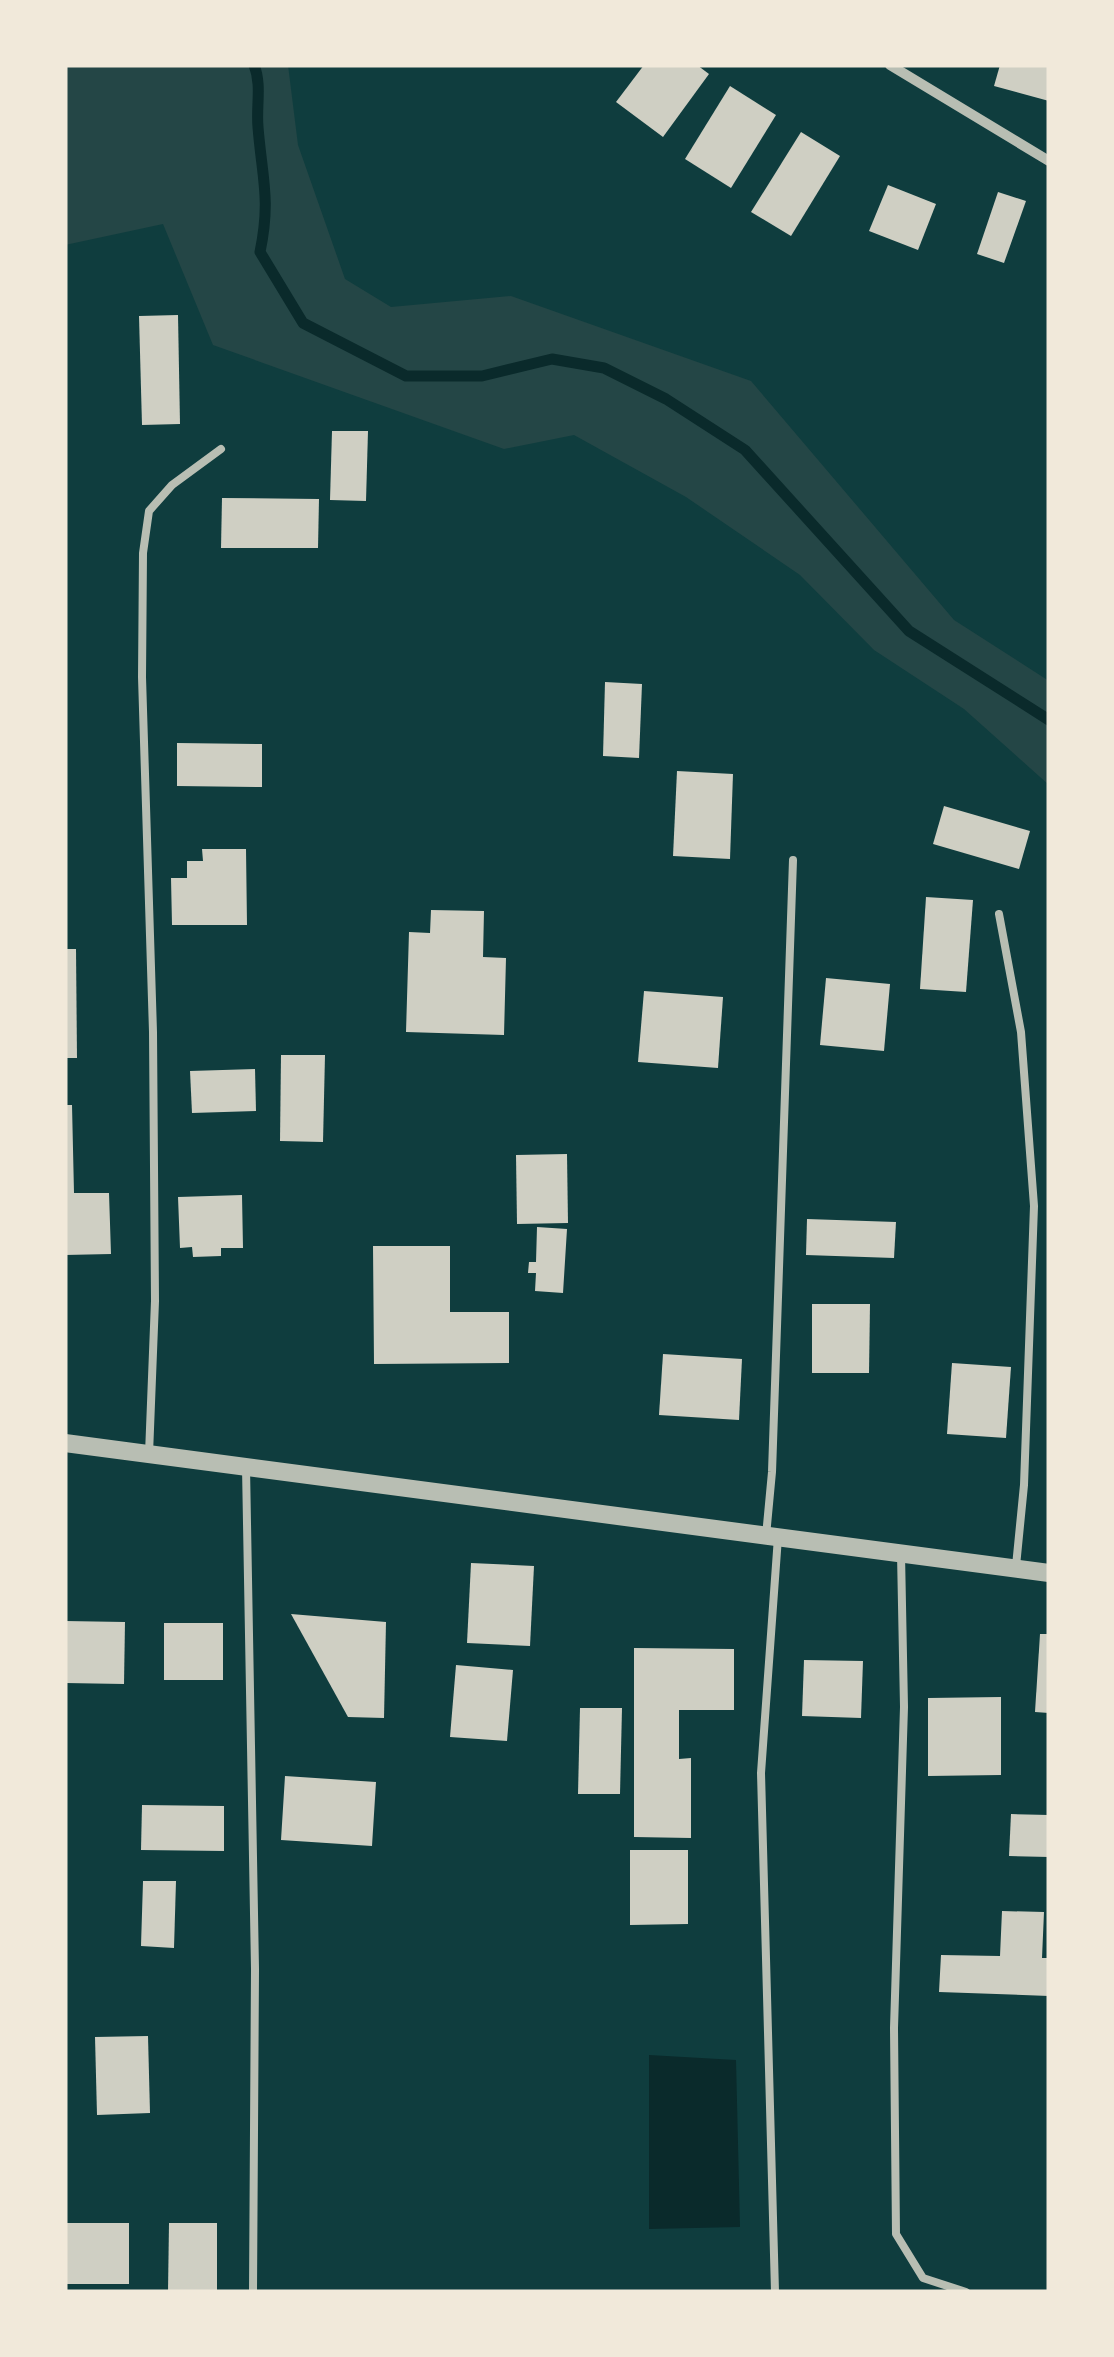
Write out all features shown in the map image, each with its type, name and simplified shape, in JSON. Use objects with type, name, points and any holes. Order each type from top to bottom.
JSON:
[{"type":"street","points":[[890,65],[1049,160]]},
{"type":"street","points":[[65,1443],[1049,1573]]},
{"type":"lane","points":[[149,1454],[155,1301],[143,552],[149,511],[172,485],[221,449]]},
{"type":"lane","points":[[774,2292],[760,1773],[772,1536],[792,860]]},
{"type":"lane","points":[[998,914],[1021,1032],[1034,1206],[1024,1485],[1015,1569]]},
{"type":"lane","points":[[246,1467],[254,1969],[253,2292]]},
{"type":"lane","points":[[901,1554],[904,1707],[894,2028],[896,2234],[924,2278],[966,2292]]},
{"type":"shaded area","points":[[65,65],[288,65],[298,145],[345,279],[391,307],[511,296],[751,381],[954,620],[1049,681],[1049,785],[964,709],[874,650],[800,575],[686,497],[574,435],[504,449],[213,345],[163,224],[65,245]]},
{"type":"shaded area","points":[[649,2055],[736,2060],[740,2227],[649,2229]]},
{"type":"building","points":[[644,65],[697,65],[709,74],[663,137],[616,102]]},
{"type":"building","points":[[1000,65],[1049,65],[1049,101],[994,86]]},
{"type":"building","points":[[730,86],[776,115],[731,188],[685,159]]},
{"type":"building","points":[[801,132],[840,156],[791,236],[751,212]]},
{"type":"building","points":[[888,185],[936,204],[918,250],[869,231]]},
{"type":"building","points":[[998,192],[1026,201],[1004,263],[977,254]]},
{"type":"building","points":[[178,315],[180,424],[142,425],[139,316]]},
{"type":"building","points":[[332,431],[368,431],[366,501],[330,500]]},
{"type":"building","points":[[222,498],[319,499],[318,548],[221,548]]},
{"type":"building","points":[[605,682],[642,684],[639,758],[603,756]]},
{"type":"building","points":[[177,743],[262,744],[262,787],[177,786]]},
{"type":"building","points":[[677,771],[733,774],[730,859],[673,856]]},
{"type":"building","points":[[944,806],[1030,831],[1019,869],[933,844]]},
{"type":"building","points":[[202,849],[246,849],[247,925],[172,925],[171,878],[187,878],[187,861],[203,861]]},
{"type":"building","points":[[926,897],[973,900],[966,992],[920,989]]},
{"type":"building","points":[[431,910],[484,911],[483,957],[506,958],[504,1035],[406,1032],[409,932],[430,933]]},
{"type":"building","points":[[65,949],[76,949],[77,1058],[65,1058]]},
{"type":"building","points":[[826,978],[890,984],[884,1051],[820,1045]]},
{"type":"building","points":[[644,991],[723,997],[718,1068],[638,1062]]},
{"type":"building","points":[[281,1055],[325,1055],[323,1142],[280,1141]]},
{"type":"building","points":[[255,1069],[256,1111],[192,1113],[190,1071]]},
{"type":"building","points":[[65,1105],[72,1105],[74,1193],[109,1193],[111,1254],[65,1255]]},
{"type":"building","points":[[567,1154],[568,1223],[517,1224],[516,1155]]},
{"type":"building","points":[[242,1195],[243,1248],[221,1248],[221,1256],[193,1257],[192,1247],[180,1248],[178,1197]]},
{"type":"building","points":[[807,1219],[896,1222],[894,1258],[806,1255]]},
{"type":"building","points":[[537,1227],[567,1229],[563,1293],[535,1291],[536,1273],[528,1273],[529,1262],[536,1262]]},
{"type":"building","points":[[373,1246],[450,1246],[450,1312],[509,1312],[509,1363],[374,1364]]},
{"type":"building","points":[[812,1304],[870,1304],[869,1373],[812,1373]]},
{"type":"building","points":[[663,1354],[742,1359],[739,1420],[659,1415]]},
{"type":"building","points":[[952,1363],[1011,1367],[1006,1438],[947,1434]]},
{"type":"building","points":[[471,1563],[534,1566],[530,1646],[467,1643]]},
{"type":"building","points":[[291,1614],[386,1622],[384,1718],[348,1717]]},
{"type":"building","points":[[65,1621],[125,1622],[124,1684],[65,1683]]},
{"type":"building","points":[[164,1623],[223,1623],[223,1680],[164,1680]]},
{"type":"building","points":[[1040,1634],[1049,1634],[1049,1713],[1035,1712]]},
{"type":"building","points":[[634,1648],[734,1649],[734,1710],[679,1710],[679,1759],[691,1758],[691,1838],[634,1837]]},
{"type":"building","points":[[804,1660],[863,1661],[861,1718],[802,1716]]},
{"type":"building","points":[[456,1665],[513,1670],[507,1741],[450,1737]]},
{"type":"building","points":[[1001,1697],[1001,1775],[928,1776],[928,1698]]},
{"type":"building","points":[[580,1708],[622,1708],[620,1794],[578,1794]]},
{"type":"building","points":[[285,1776],[376,1782],[372,1846],[281,1840]]},
{"type":"building","points":[[142,1805],[224,1806],[224,1851],[141,1850]]},
{"type":"building","points":[[1011,1814],[1049,1815],[1049,1857],[1009,1856]]},
{"type":"building","points":[[630,1850],[688,1850],[688,1924],[630,1925]]},
{"type":"building","points":[[143,1881],[176,1881],[174,1948],[141,1946]]},
{"type":"building","points":[[1002,1911],[1044,1912],[1042,1958],[1049,1958],[1049,1996],[939,1992],[941,1955],[1000,1956]]},
{"type":"building","points":[[148,2036],[150,2113],[97,2115],[95,2037]]},
{"type":"building","points":[[65,2223],[129,2223],[129,2284],[65,2284]]},
{"type":"building","points":[[169,2223],[217,2223],[217,2292],[168,2292]]},
{"type":"waterway","points":[[254,65],[265,203],[260,252],[303,323],[406,376],[482,376],[552,359],[604,368],[666,399],[745,450],[909,631],[1049,720]]}]
